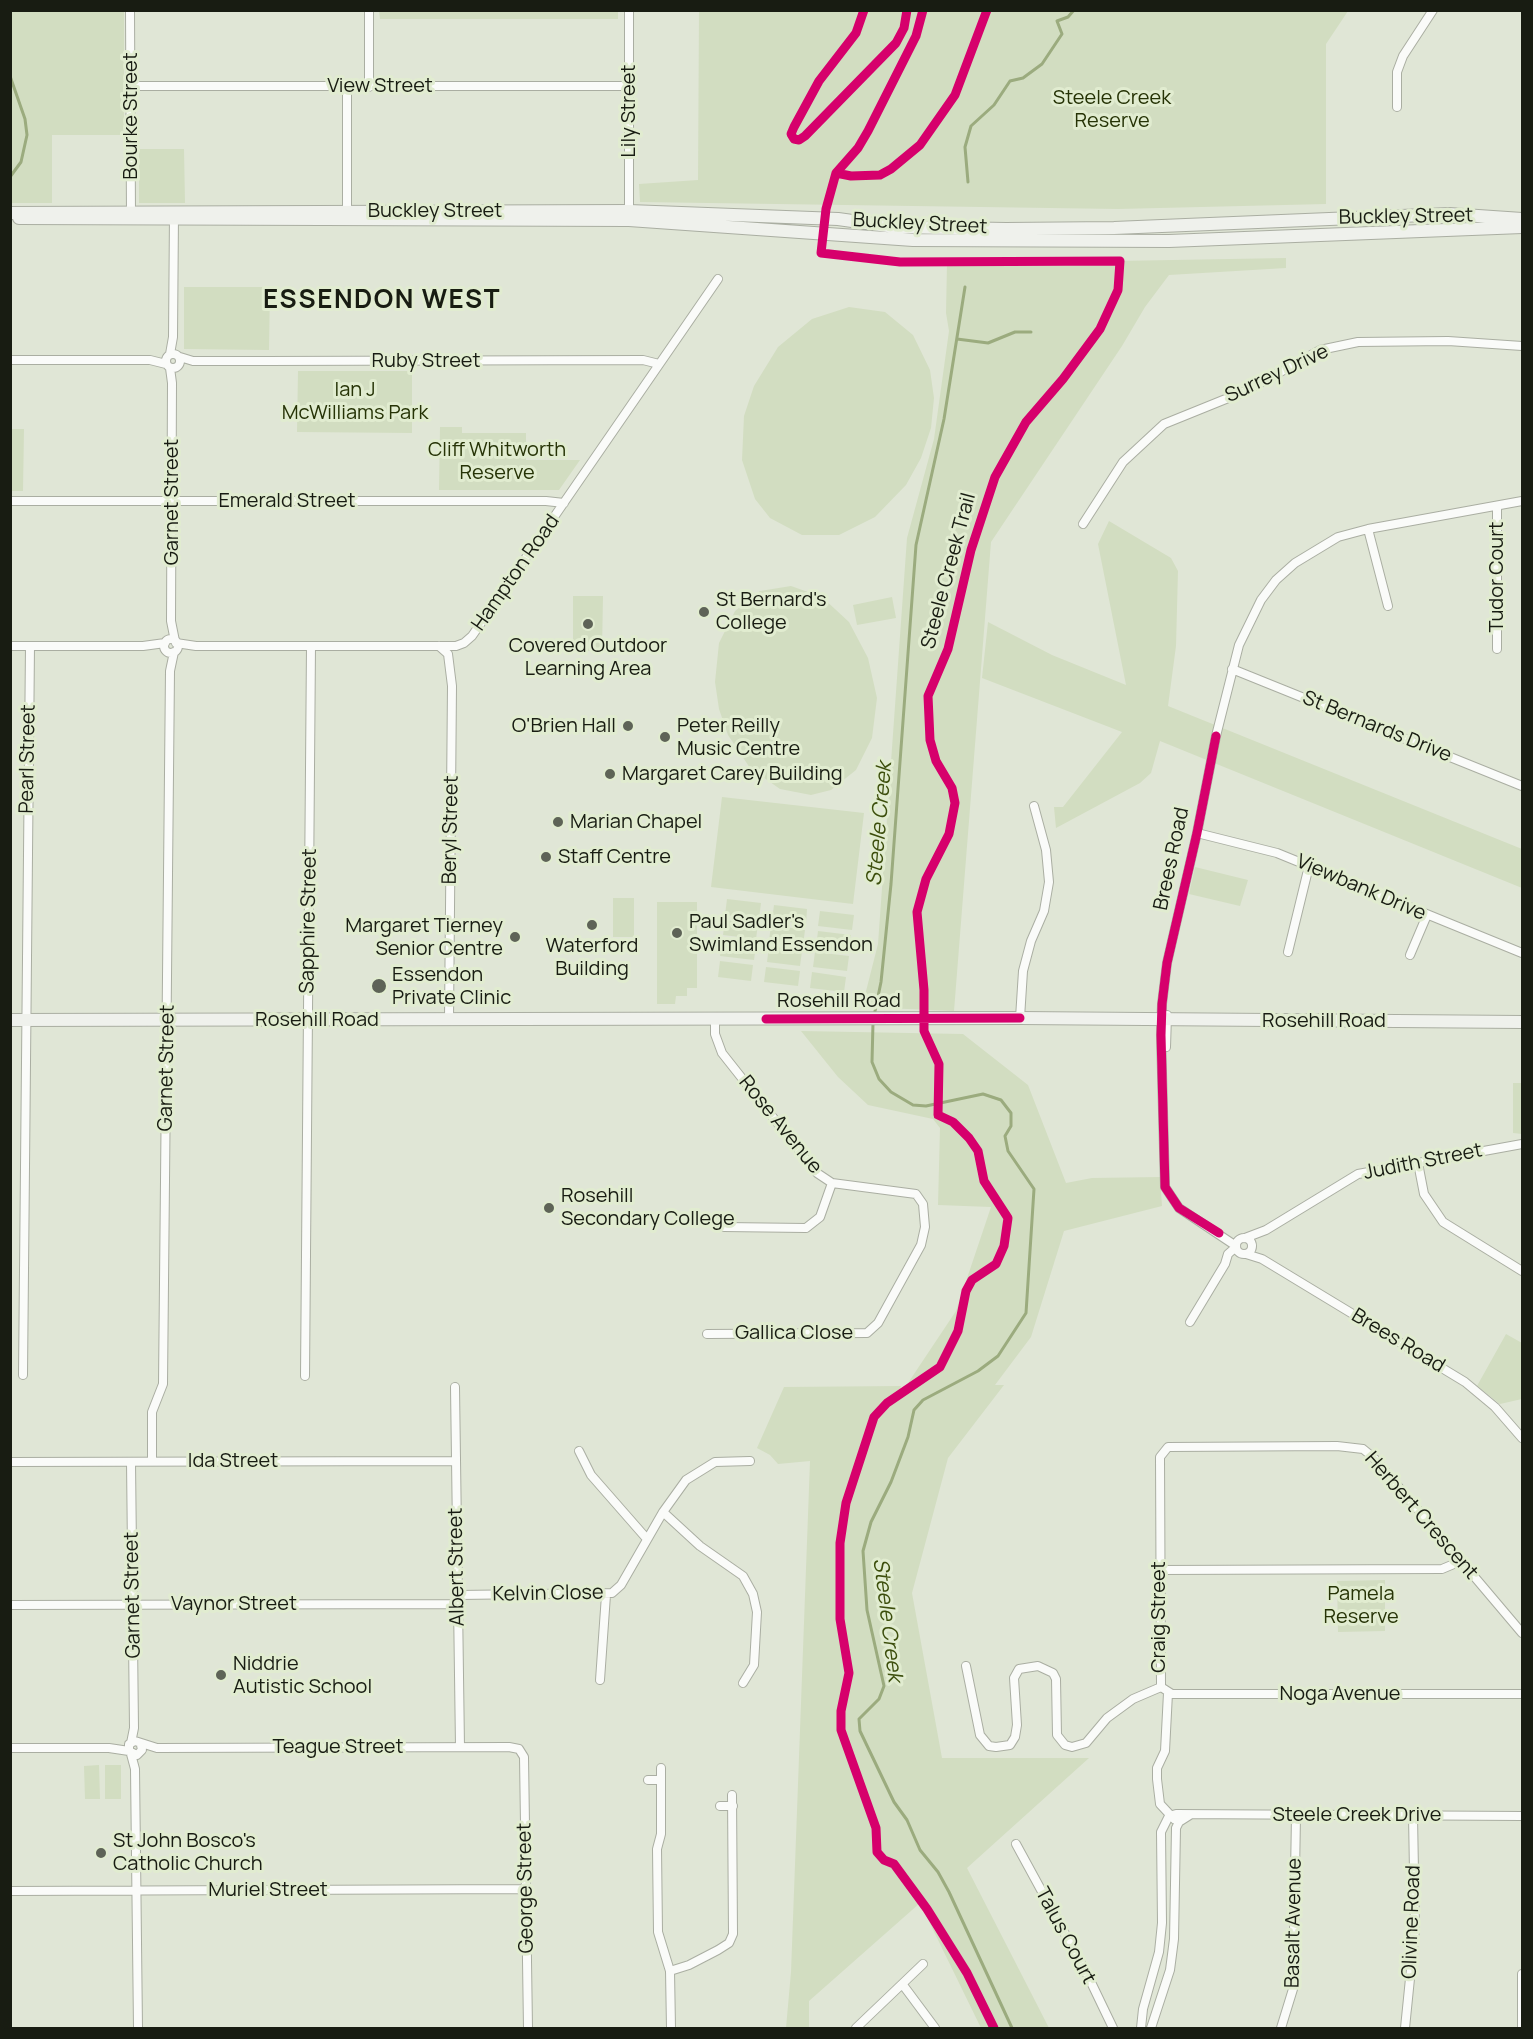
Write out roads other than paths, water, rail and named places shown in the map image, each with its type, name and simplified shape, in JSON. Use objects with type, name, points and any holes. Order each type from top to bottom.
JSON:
[{"type":"main road","name":"Buckley Street","points":[[10,213],[131,216]]},
{"type":"main road","name":"Buckley Street","points":[[10,218],[629,215],[838,219],[895,226],[1006,229],[1114,228],[1449,214],[1522,219]]},
{"type":"main road","name":"Buckley Street","points":[[629,215],[913,240],[1169,241],[1522,227]]},
{"type":"main road","name":"Rosehill Road","points":[[10,1020],[1020,1018],[1164,1021],[1522,1022]]},
{"type":"street","name":"Bourke Street","points":[[130,10],[131,216]]},
{"type":"street","points":[[369,10],[369,87]]},
{"type":"street","name":"Lily Street","points":[[629,10],[629,215]]},
{"type":"street","points":[[1397,107],[1397,72],[1403,56],[1433,10]]},
{"type":"street","name":"View Street","points":[[131,86],[628,86]]},
{"type":"street","points":[[347,86],[347,215]]},
{"type":"street","name":"Garnet Street","points":[[152,1461],[152,1412],[163,1384],[174,216]]},
{"type":"street","name":"Hampton Road","points":[[10,646],[439,646],[459,645],[468,641],[718,279]]},
{"type":"street","name":"Surrey Drive","points":[[1083,524],[1124,462],[1164,424],[1248,390],[1320,350],[1358,342],[1448,341],[1522,346]]},
{"type":"street","name":"Ruby Street","points":[[10,360],[643,360],[659,364]]},
{"type":"street","name":"Emerald Street","points":[[10,501],[546,501],[564,503]]},
{"type":"street","name":"Brees Road","points":[[1522,501],[1368,529],[1338,537],[1316,549],[1276,580],[1261,600],[1248,623],[1232,669],[1167,963],[1164,990],[1165,1187],[1179,1208],[1465,1382],[1495,1407],[1522,1438]]},
{"type":"street","name":"Tudor Court","points":[[1497,506],[1497,649]]},
{"type":"street","points":[[1368,529],[1388,606]]},
{"type":"street","name":"Pearl Street","points":[[23,1375],[30,646]]},
{"type":"street","name":"Sapphire Street","points":[[305,1376],[311,646]]},
{"type":"street","name":"Beryl Street","points":[[439,646],[448,654],[452,686],[449,1019]]},
{"type":"street","name":"St Bernards Drive","points":[[1232,669],[1522,786]]},
{"type":"street","points":[[1020,1018],[1023,971],[1030,941],[1044,911],[1049,882],[1046,850],[1034,806]]},
{"type":"street","name":"Viewbank Drive","points":[[1197,833],[1250,845],[1309,866],[1522,953]]},
{"type":"street","points":[[1288,952],[1309,866]]},
{"type":"street","points":[[1410,955],[1426,915]]},
{"type":"street","name":"Rose Avenue","points":[[715,1019],[715,1034],[722,1053],[817,1173],[832,1183],[916,1194]]},
{"type":"street","name":"Judith Street","points":[[1190,1322],[1224,1264],[1243,1246],[1353,1177],[1522,1144]]},
{"type":"street","points":[[1418,1163],[1424,1194],[1443,1222],[1522,1271]]},
{"type":"street","points":[[724,1227],[806,1228],[820,1217],[832,1183]]},
{"type":"street","name":"Gallica Close","points":[[707,1334],[867,1333],[878,1323],[921,1245],[925,1227],[923,1204],[916,1194]]},
{"type":"street","name":"Albert Street","points":[[454,1388],[460,1747]]},
{"type":"street","name":"Herbert Crescent","points":[[1160,1457],[1165,1449],[1175,1446],[1337,1446],[1364,1449],[1522,1633]]},
{"type":"street","points":[[579,1451],[591,1475],[646,1539]]},
{"type":"street","name":"Craig Street","points":[[966,1666],[980,1735],[989,1746],[996,1748],[1010,1744],[1015,1737],[1017,1725],[1014,1678],[1019,1670],[1038,1666],[1053,1673],[1056,1679],[1058,1735],[1065,1745],[1072,1747],[1086,1743],[1107,1718],[1142,1694],[1164,1690],[1159,1570],[1160,1457]]},
{"type":"street","name":"Ida Street","points":[[10,1462],[456,1461]]},
{"type":"street","name":"Kelvin Close","points":[[458,1599],[606,1595],[621,1585],[646,1539],[681,1485],[705,1466],[724,1461],[750,1461]]},
{"type":"street","name":"Garnet Street","points":[[131,1462],[138,2028]]},
{"type":"street","points":[[663,1512],[700,1546],[743,1576],[753,1594],[757,1612],[754,1665],[743,1683]]},
{"type":"street","points":[[1159,1570],[1442,1569],[1461,1561]]},
{"type":"street","points":[[600,1680],[606,1595]]},
{"type":"street","name":"Vaynor Street","points":[[10,1605],[458,1599]]},
{"type":"street","points":[[1164,1690],[1165,1751],[1157,1768],[1157,1779],[1160,1804],[1169,1816],[1179,1822]]},
{"type":"street","name":"Noga Avenue","points":[[1164,1690],[1522,1694]]},
{"type":"street","name":"Teague Street","points":[[10,1748],[509,1747],[519,1749]]},
{"type":"street","name":"George Street","points":[[519,1749],[524,1757],[528,2028]]},
{"type":"street","points":[[661,1768],[661,1834],[657,1849],[658,1932],[670,1971],[671,2028]]},
{"type":"street","points":[[648,1780],[661,1780]]},
{"type":"street","points":[[670,1971],[718,1950],[729,1943],[733,1934],[732,1795]]},
{"type":"street","points":[[720,1806],[733,1806]]},
{"type":"street","name":"Steele Creek Drive","points":[[1169,1816],[1176,1814],[1522,1816]]},
{"type":"street","points":[[1151,2028],[1170,1970],[1174,1939],[1174,1838],[1179,1822],[1191,1815]]},
{"type":"street","name":"Basalt Avenue","points":[[1281,2028],[1293,1989],[1296,1815]]},
{"type":"street","name":"Olivine Road","points":[[1405,2028],[1415,1929],[1413,1815]]},
{"type":"street","points":[[1141,2028],[1143,2009],[1160,1952],[1161,1832],[1169,1816]]},
{"type":"street","name":"Talus Court","points":[[1016,1844],[1088,1976],[1113,2028]]},
{"type":"street","name":"Muriel Street","points":[[10,1891],[526,1889]]},
{"type":"street","points":[[856,2028],[923,1964]]},
{"type":"street","points":[[1522,1974],[1522,2028]]},
{"type":"street","points":[[903,1985],[935,2028]]},
{"type":"waterway","name":"Steele Creek","points":[[968,182],[965,147],[971,126],[994,105],[1010,81],[1023,78],[1042,64],[1062,34],[1057,21],[1068,17],[1074,10]]},
{"type":"waterway","points":[[10,76],[25,119],[27,135],[21,162],[10,177]]},
{"type":"waterway","name":"Steele Creek","points":[[874,1016],[881,982],[891,884],[916,545],[944,419],[965,287]]},
{"type":"waterway","points":[[957,339],[988,343],[1015,332],[1031,332]]},
{"type":"waterway","name":"Steele Creek","points":[[873,1023],[872,1062],[879,1079],[891,1092],[913,1105],[926,1106],[983,1094],[1001,1100],[1011,1113],[1011,1126],[1005,1136],[1008,1151],[1034,1189],[1026,1313],[998,1356],[978,1371],[923,1400],[914,1410],[908,1437],[891,1482],[871,1522],[863,1551],[867,1610],[884,1686],[879,1699],[859,1719],[860,1731],[894,1802],[907,1820],[920,1850],[938,1872],[949,1892],[1012,2028]]},
{"type":"place","name":"St Bernard's College","points":[[704,612]]},
{"type":"place","name":"Covered Outdoor Learning Area","points":[[588,624]]},
{"type":"place","name":"O'Brien Hall","points":[[628,726]]},
{"type":"place","name":"Peter Reilly Music Centre","points":[[665,737]]},
{"type":"place","name":"Margaret Carey Building","points":[[610,774]]},
{"type":"place","name":"Marian Chapel","points":[[558,822]]},
{"type":"place","name":"Staff Centre","points":[[546,857]]},
{"type":"place","name":"Waterford Building","points":[[592,925]]},
{"type":"place","name":"Paul Sadler's Swimland Essendon","points":[[677,933]]},
{"type":"place","name":"Margaret Tierney Senior Centre","points":[[515,937]]},
{"type":"place","name":"Essendon Private Clinic","points":[[379,986]]},
{"type":"place","name":"Rosehill Secondary College","points":[[549,1208]]},
{"type":"place","name":"Niddrie Autistic School","points":[[221,1675]]},
{"type":"place","name":"St John Bosco's Catholic Church","points":[[101,1853]]},
{"type":"district","name":"ESSENDON WEST","points":[[382,301]]},
{"type":"park label","name":"Steele Creek Reserve","points":[[1112,110]]},
{"type":"park label","name":"Ian J McWilliams Park","points":[[355,402]]},
{"type":"park label","name":"Cliff Whitworth Reserve","points":[[497,462]]},
{"type":"park label","name":"Pamela Reserve","points":[[1361,1606]]}]
